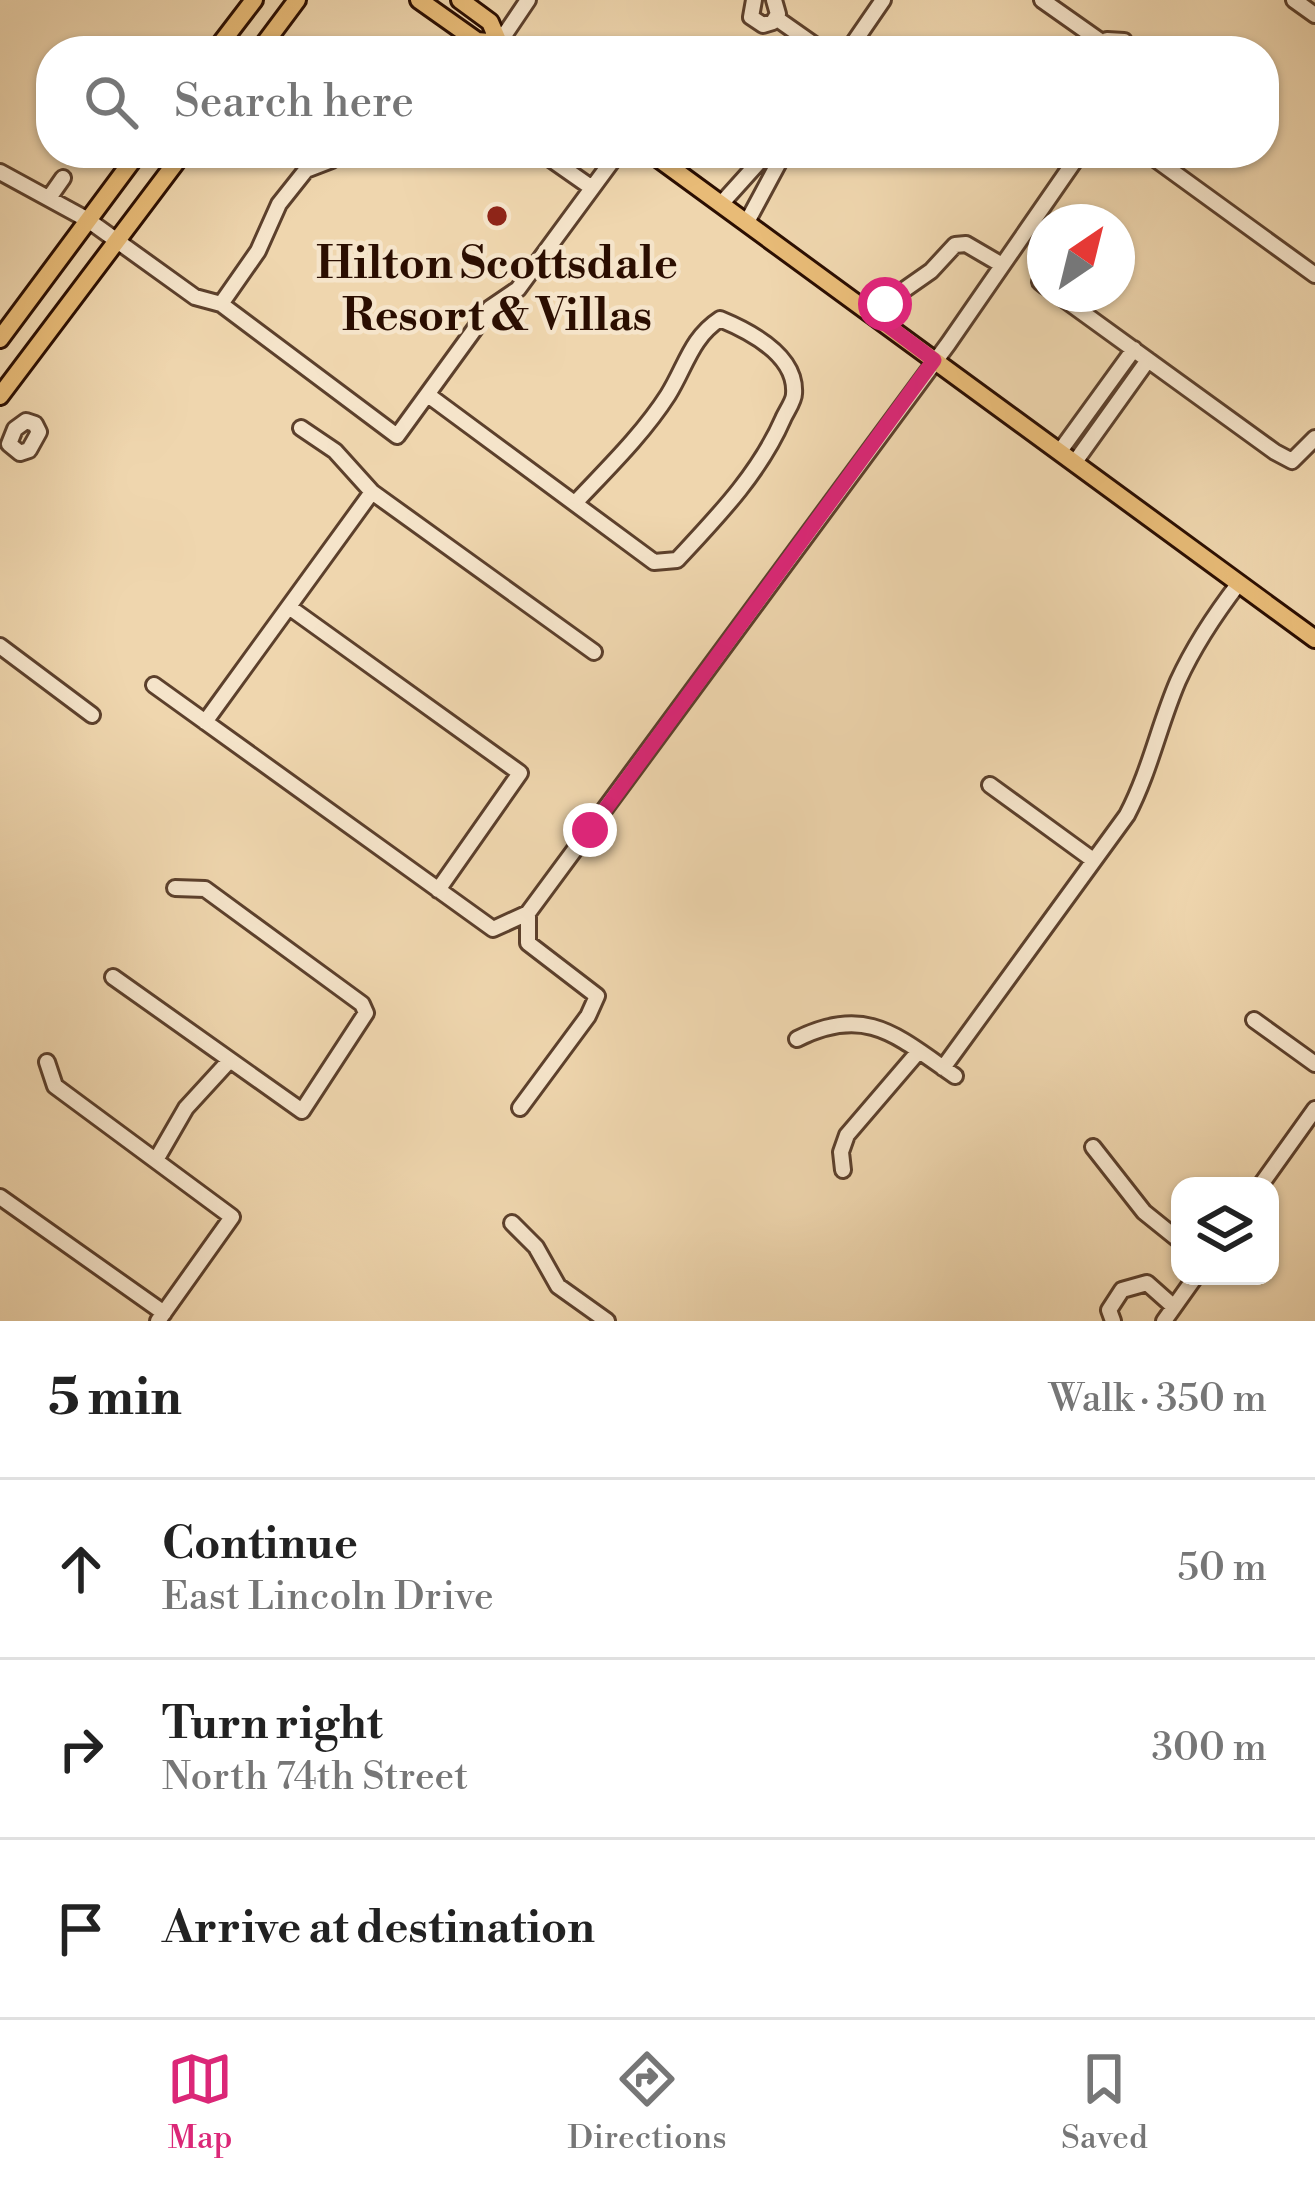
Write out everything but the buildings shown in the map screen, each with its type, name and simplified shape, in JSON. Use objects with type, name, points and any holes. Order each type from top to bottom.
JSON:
[{"type":"main road","points":[[226,36],[254,0]]},
{"type":"main road","points":[[270,36],[297,0]]},
{"type":"main road","points":[[419,0],[470,36]]},
{"type":"main road","points":[[460,0],[490,22],[498,36]]},
{"type":"main road","points":[[0,339],[127,168]]},
{"type":"main road","points":[[0,396],[171,168]]},
{"type":"main road","points":[[672,168],[1315,639]]},
{"type":"street","points":[[510,36],[528,0]]},
{"type":"street","points":[[754,0],[749,13],[764,25],[776,18],[774,0]]},
{"type":"street","points":[[858,36],[883,0]]},
{"type":"street","points":[[1042,0],[1087,36]]},
{"type":"street","points":[[1294,0],[1315,15]]},
{"type":"street","points":[[776,18],[802,36]]},
{"type":"street","points":[[221,304],[258,251],[279,204],[311,168]]},
{"type":"street","points":[[563,168],[592,188]]},
{"type":"street","points":[[0,172],[88,220],[195,297],[221,304],[397,436],[490,308],[518,289],[607,168]]},
{"type":"street","points":[[721,204],[753,168]]},
{"type":"street","points":[[747,222],[776,168]]},
{"type":"street","points":[[154,685],[493,929],[528,913],[1070,168]]},
{"type":"street","points":[[1169,168],[1315,275]]},
{"type":"street","points":[[50,198],[63,178]]},
{"type":"street","points":[[871,313],[931,271],[956,245],[966,244],[1002,265]]},
{"type":"street","points":[[1082,312],[1292,461],[1315,438]]},
{"type":"street","points":[[428,394],[654,562],[676,560],[738,494],[778,431],[795,394],[785,360],[742,328],[720,319],[700,332],[669,394],[576,502]]},
{"type":"street","points":[[1068,456],[1134,349]]},
{"type":"street","points":[[1068,456],[1148,360]]},
{"type":"street","points":[[302,428],[335,451],[372,492],[594,652]]},
{"type":"street","points":[[205,722],[372,492]]},
{"type":"street","points":[[796,1040],[818,1029],[861,1024],[900,1037],[949,1072],[1140,790],[1178,682],[1239,584]]},
{"type":"street","points":[[289,607],[520,773],[437,890]]},
{"type":"street","points":[[0,646],[92,715]]},
{"type":"street","points":[[990,784],[1094,860]]},
{"type":"street","points":[[113,977],[302,1111],[366,1013],[362,1004],[205,889],[175,888]]},
{"type":"street","points":[[520,1108],[588,1016],[597,996],[528,943],[528,913]]},
{"type":"street","points":[[1254,1020],[1315,1064]]},
{"type":"street","points":[[843,1170],[841,1152],[848,1135],[920,1051]]},
{"type":"street","points":[[156,1160],[186,1108],[230,1060]]},
{"type":"street","points":[[0,1197],[161,1317],[232,1217],[55,1086],[46,1062]]},
{"type":"street","points":[[1266,1177],[1315,1109]]},
{"type":"street","points":[[1093,1147],[1144,1212],[1171,1234]]},
{"type":"street","points":[[512,1222],[536,1247],[558,1286],[607,1321]]},
{"type":"street","points":[[1113,1321],[1109,1310],[1122,1290],[1147,1283],[1174,1307]]},
{"type":"street","points":[[1164,1321],[1190,1285]]},
{"type":"place","name":"Hilton Scottsdale Resort & Villas","points":[[497,216]]},
{"type":"route","points":[[590,830],[934,360],[871,313],[885,304]]}]
